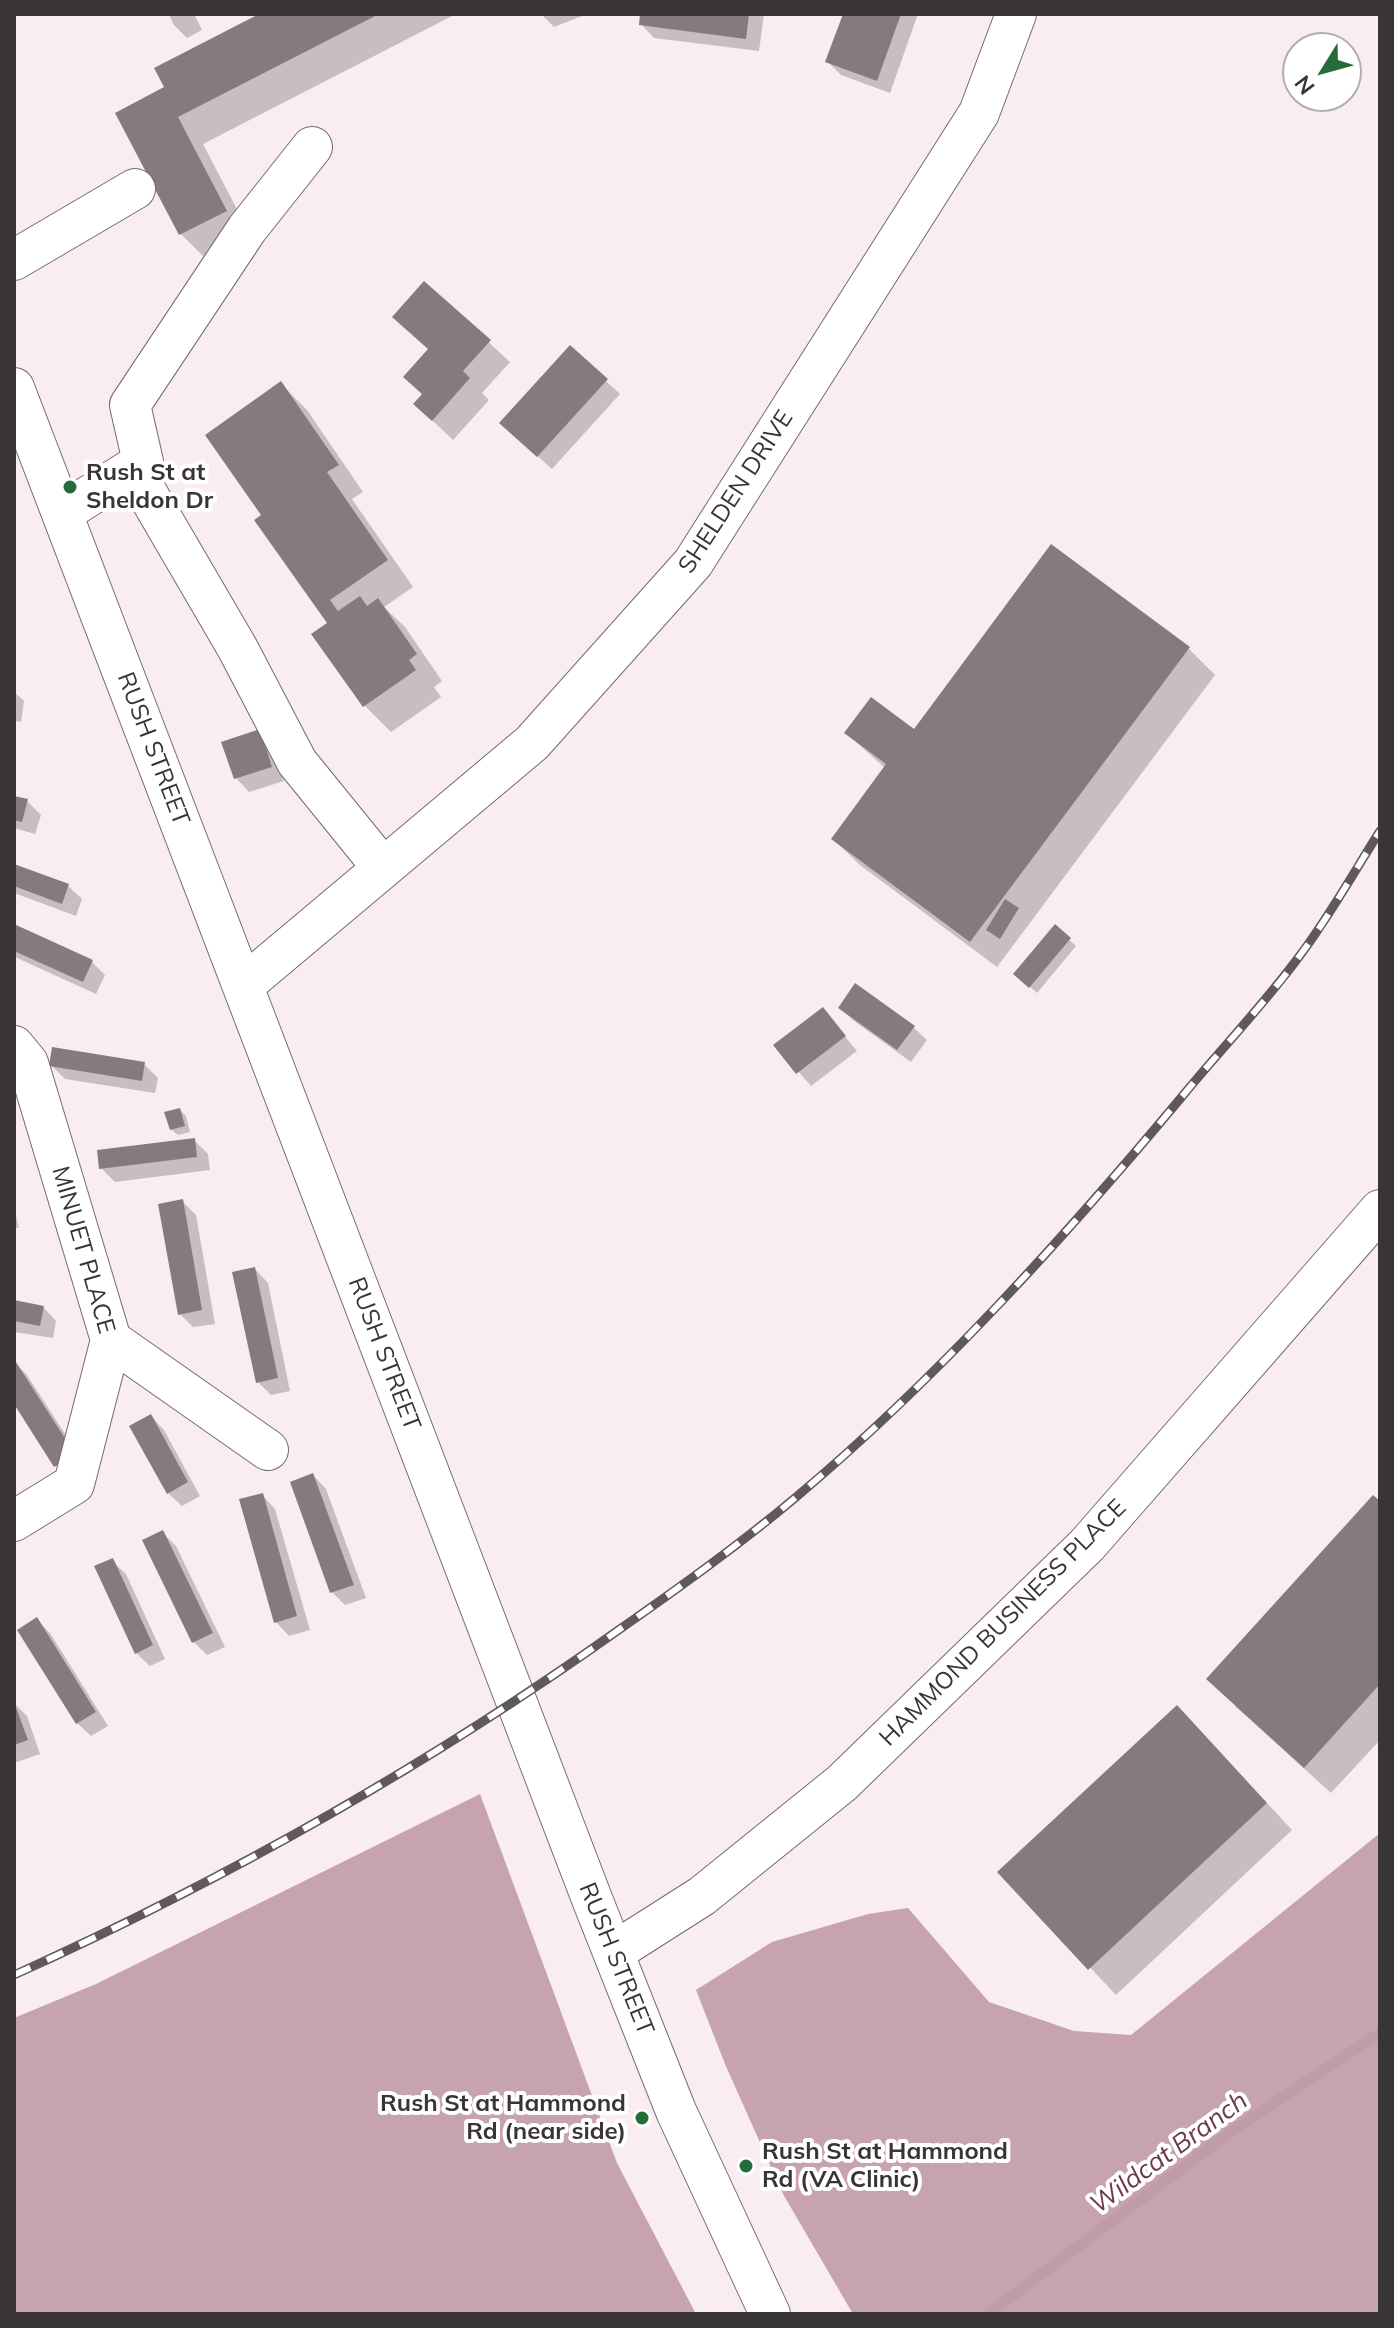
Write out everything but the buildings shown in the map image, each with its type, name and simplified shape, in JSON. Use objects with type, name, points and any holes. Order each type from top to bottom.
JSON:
[{"type":"street","name":"SHELDEN DRIVE","points":[[244,985],[532,743],[693,563],[979,113],[1016,14]]},
{"type":"street","points":[[62,513],[143,462],[130,405],[247,229],[312,147]]},
{"type":"street","points":[[14,260],[135,189]]},
{"type":"street","name":"RUSH STREET","points":[[14,388],[676,2111],[770,2314]]},
{"type":"street","points":[[133,469],[238,649],[297,762],[383,868]]},
{"type":"street","name":"MINUET PLACE","points":[[14,1046],[28,1063],[111,1340],[74,1484],[14,1521]]},
{"type":"street","name":"HAMMOND BUSINESS PLACE","points":[[614,1952],[702,1896],[842,1783],[1087,1545],[1380,1210]]},
{"type":"street","points":[[111,1340],[268,1450]]},
{"type":"shaded area","points":[[480,1794],[617,2163],[696,2314],[14,2314],[14,2018],[96,1984]]},
{"type":"shaded area","points":[[1380,1833],[1380,2314],[853,2314],[783,2194],[696,1990],[772,1942],[868,1914],[908,1908],[989,2002],[1074,2031],[1131,2035]]},
{"type":"waterway","name":"Wildcat Branch","points":[[988,2314],[1228,2134],[1380,2033]]},
{"type":"railway","points":[[14,1975],[249,1859],[326,1817],[475,1727],[620,1629],[731,1549],[795,1498],[950,1355],[1094,1200],[1288,972],[1380,831]]},
{"type":"place","name":"Rush St at Sheldon Dr","points":[[70,487]]},
{"type":"place","name":"Rush St at Hammond Rd (near side)","points":[[642,2118]]},
{"type":"place","name":"Rush St at Hammond Rd (VA Clinic)","points":[[746,2166]]}]
